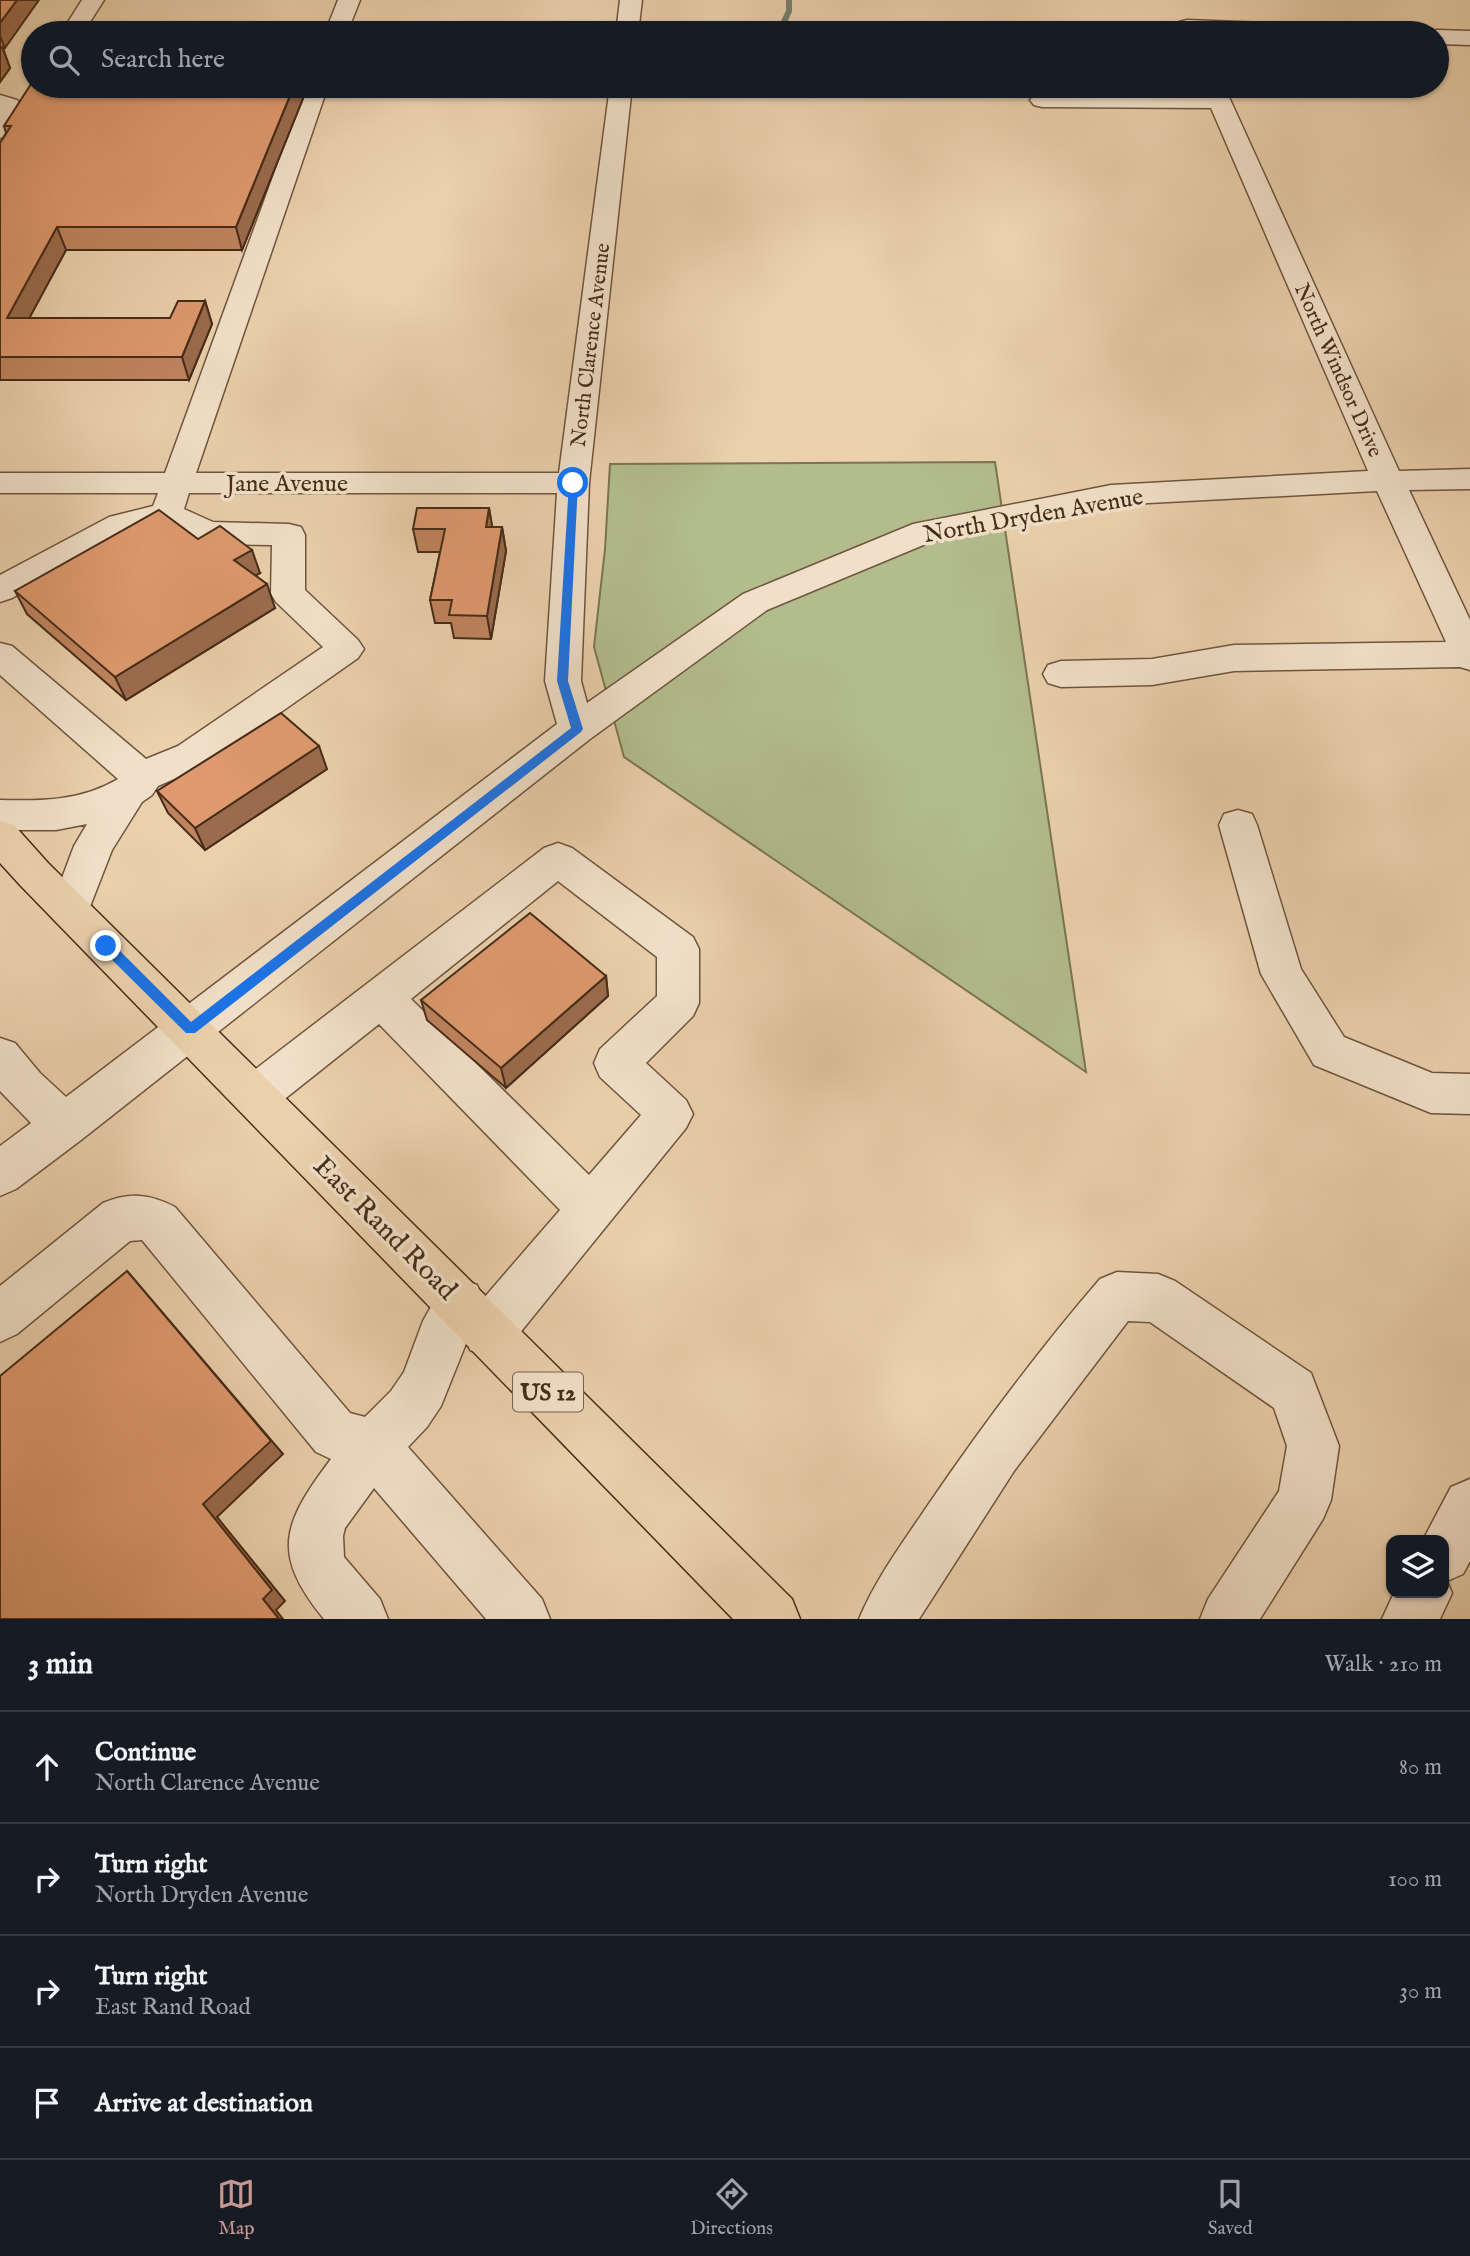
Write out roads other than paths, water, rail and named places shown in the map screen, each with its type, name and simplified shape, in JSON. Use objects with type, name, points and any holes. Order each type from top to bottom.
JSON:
[{"type":"main road","name":"East Rand Road","points":[[0,836],[70,910],[772,1619]]},
{"type":"street","points":[[80,21],[93,0]]},
{"type":"street","points":[[341,21],[349,0]]},
{"type":"street","points":[[628,21],[631,0]]},
{"type":"street","points":[[1449,39],[1467,42]]},
{"type":"street","points":[[0,590],[171,498],[313,98]]},
{"type":"street","name":"North Clarence Avenue","points":[[577,729],[563,681],[573,483],[620,98]]},
{"type":"street","points":[[1042,100],[1092,98]]},
{"type":"street","name":"North Windsor Drive","points":[[1061,674],[1152,672],[1234,658],[1469,655],[1461,612],[1389,481],[1218,98]]},
{"type":"street","points":[[0,102],[9,105],[8,119],[0,131]]},
{"type":"street","name":"North Dryden Avenue","points":[[0,1174],[191,1030],[577,729],[755,602],[925,532],[1111,495],[1331,482],[1470,479]]},
{"type":"street","points":[[0,507],[10,483]]},
{"type":"street","name":"Jane Avenue","points":[[10,483],[171,498],[573,483]]},
{"type":"street","points":[[0,815],[45,817],[100,807],[191,756],[346,649],[288,594],[289,535],[208,533],[171,498]]},
{"type":"street","points":[[0,655],[135,785]]},
{"type":"street","points":[[70,910],[93,846],[135,785]]},
{"type":"street","points":[[1238,825],[1282,974],[1329,1051],[1431,1093],[1470,1094]]},
{"type":"street","points":[[256,1095],[558,859],[678,949],[678,1003],[616,1063],[670,1114],[592,1210],[474,1317],[441,1339],[423,1388],[409,1409],[373,1446],[323,1514],[316,1536],[317,1557],[322,1573],[359,1619]]},
{"type":"street","points":[[381,997],[592,1210]]},
{"type":"street","points":[[0,1057],[24,1087],[65,1125]]},
{"type":"street","points":[[0,1317],[120,1219],[146,1217],[158,1223],[334,1434],[373,1446],[522,1619]]},
{"type":"street","points":[[887,1619],[950,1516],[1066,1356],[1117,1296],[1158,1298],[1293,1391],[1313,1446],[1304,1500],[1228,1619]]},
{"type":"street","points":[[1449,1546],[1470,1506]]},
{"type":"street","points":[[1410,1619],[1421,1598]]},
{"type":"waterway","points":[[784,21],[789,11],[789,0]]}]
